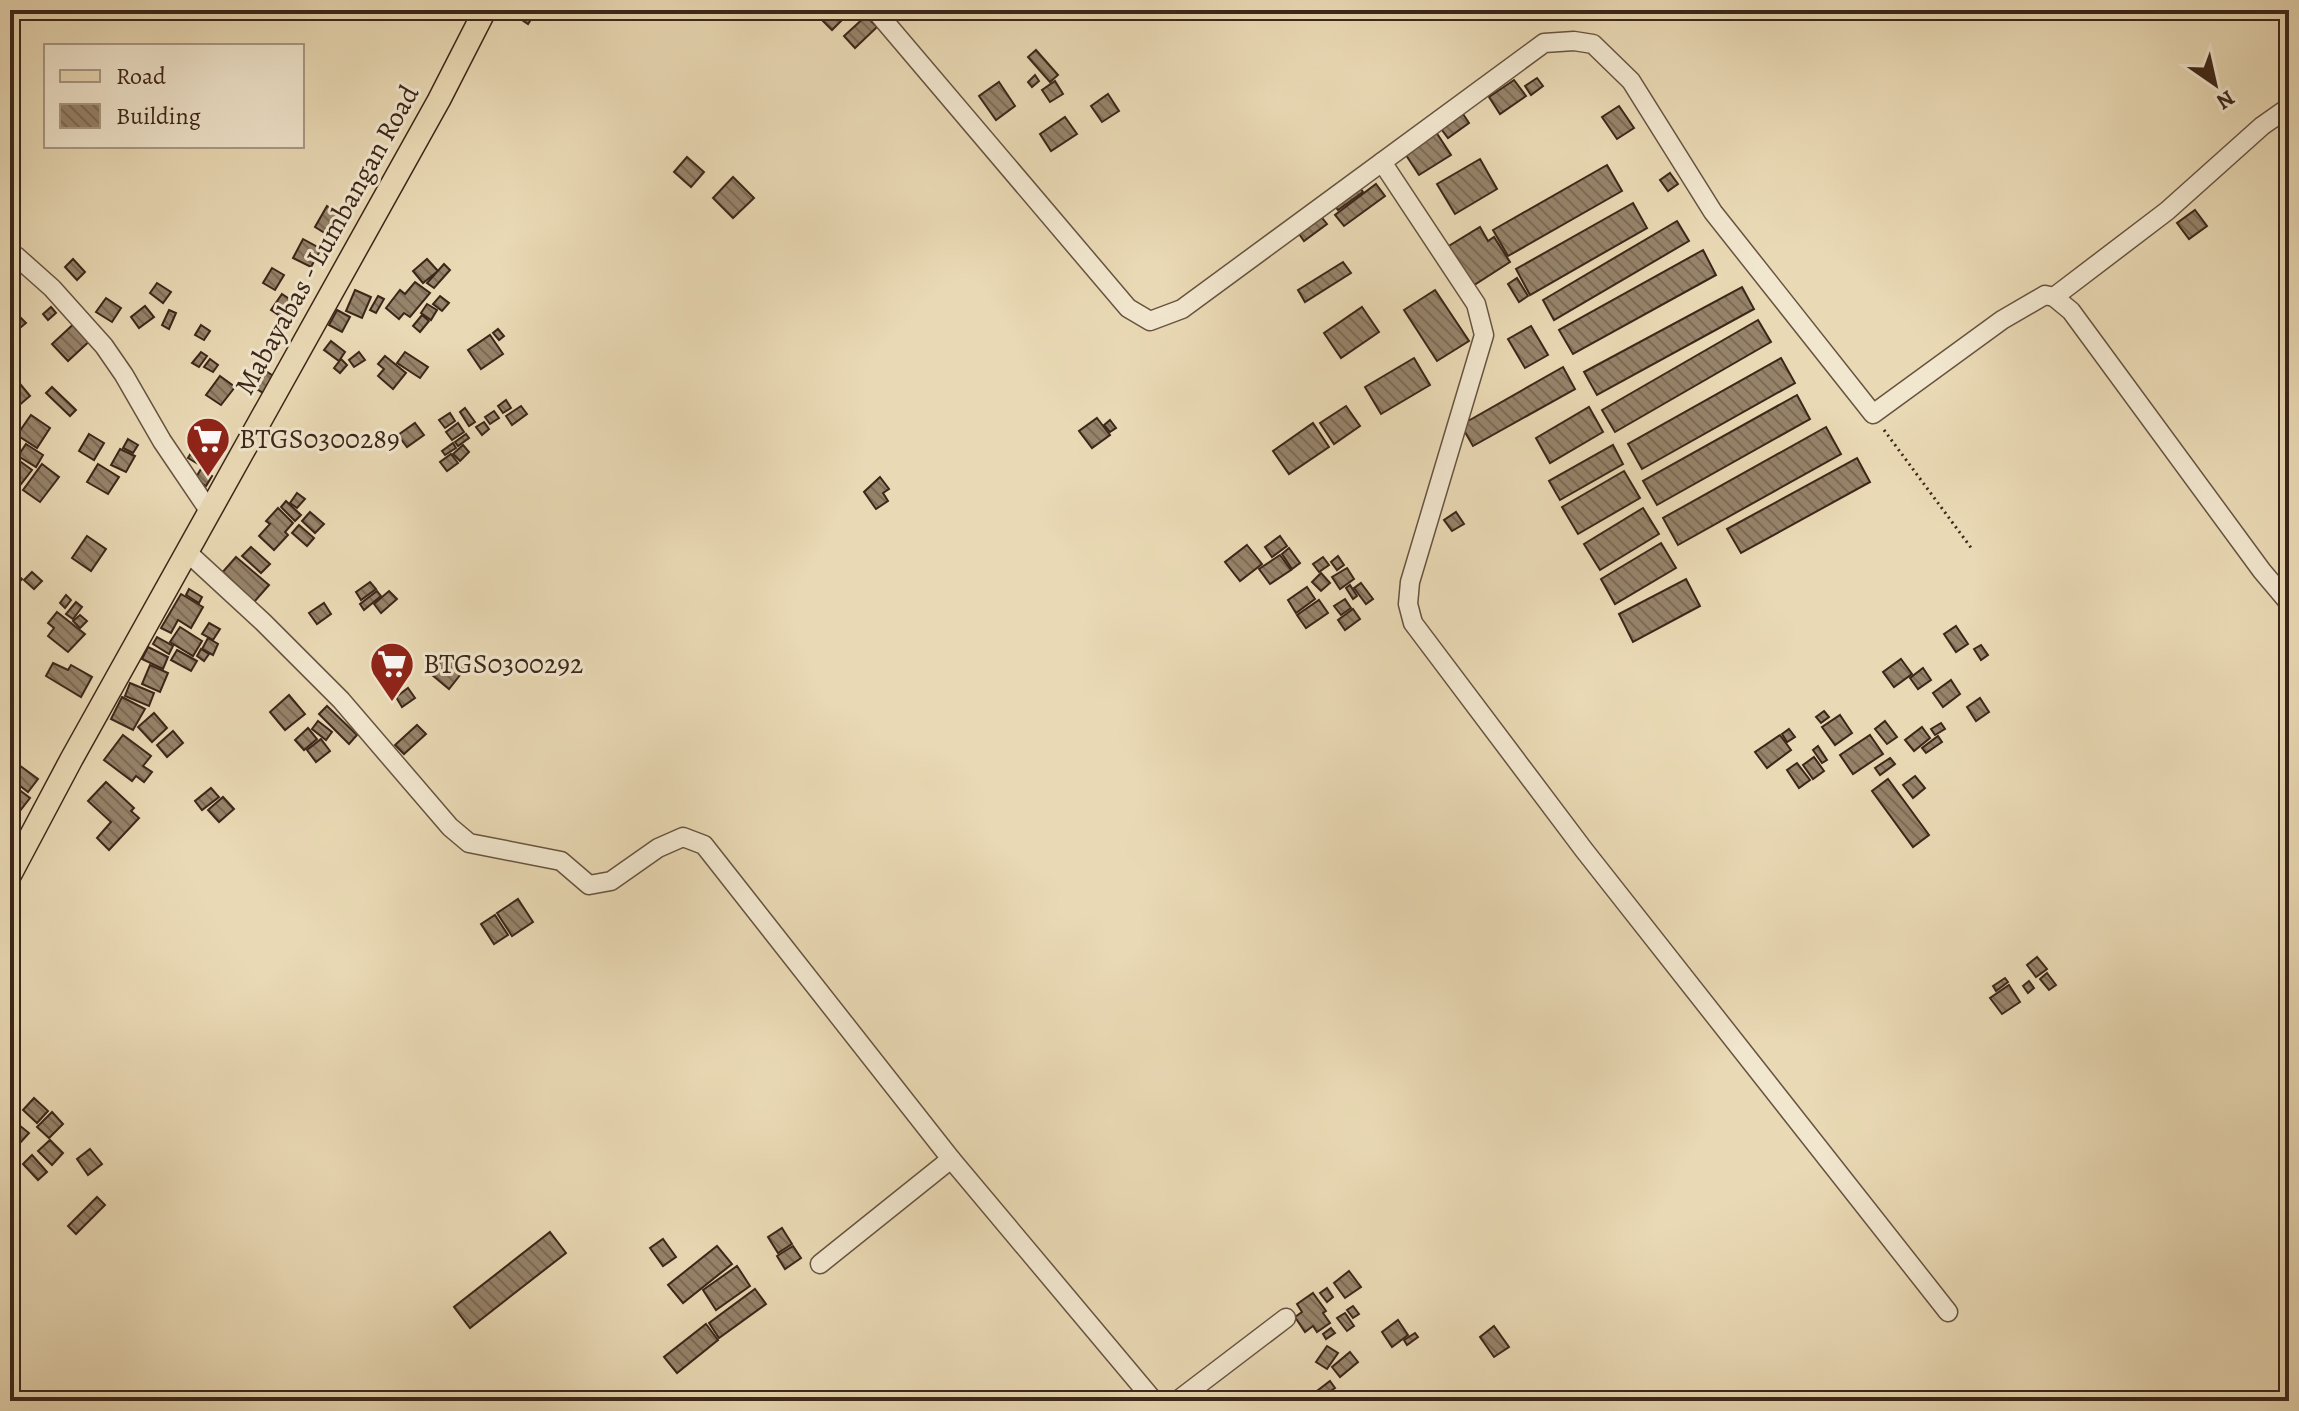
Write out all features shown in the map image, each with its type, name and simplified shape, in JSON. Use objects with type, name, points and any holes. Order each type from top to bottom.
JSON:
[{"type":"main road","name":"Mabayabas - Lumbangan Road","points":[[10,875],[439,100],[485,10]]},
{"type":"street","points":[[875,10],[1128,308],[1150,321],[1182,309],[1544,43],[1574,41],[1593,44],[1631,81],[1713,212],[1873,414],[2002,320],[2045,295],[2054,297],[2071,311],[2262,571],[2289,603]]},
{"type":"street","points":[[2054,297],[2167,211],[2262,126],[2289,107]]},
{"type":"street","points":[[1382,162],[1476,304],[1484,335],[1410,582],[1408,604],[1413,623],[1584,850],[1948,1312]]},
{"type":"street","points":[[10,255],[16,256],[52,288],[104,346],[210,512]]},
{"type":"street","points":[[187,552],[341,700],[450,827],[469,843],[561,861],[589,885],[611,881],[658,848],[683,837],[704,845],[951,1159],[1154,1401]]},
{"type":"street","points":[[820,1264],[951,1159]]},
{"type":"street","points":[[1177,1401],[1286,1318]]},
{"type":"path","points":[[1873,414],[1972,549]]},
{"type":"building","points":[[520,10],[537,10],[528,24],[516,16]]},
{"type":"building","points":[[812,10],[846,10],[849,13],[832,30]]},
{"type":"building","points":[[866,16],[877,27],[855,48],[844,36]]},
{"type":"building","points":[[1036,50],[1058,75],[1050,82],[1028,57]]},
{"type":"building","points":[[1035,75],[1039,81],[1032,87],[1028,82]]},
{"type":"building","points":[[1537,78],[1543,86],[1531,95],[1525,86]]},
{"type":"building","points":[[1514,80],[1526,96],[1500,114],[1489,97]]},
{"type":"building","points":[[1055,81],[1063,94],[1050,102],[1042,90]]},
{"type":"building","points":[[999,82],[1015,106],[996,120],[979,96]]},
{"type":"building","points":[[1108,94],[1119,111],[1102,122],[1091,106]]},
{"type":"building","points":[[1619,106],[1634,128],[1617,139],[1602,117]]},
{"type":"building","points":[[1461,111],[1469,123],[1448,138],[1439,126]]},
{"type":"building","points":[[1065,117],[1077,134],[1051,151],[1040,134]]},
{"type":"building","points":[[1436,132],[1451,155],[1419,175],[1404,152]]},
{"type":"building","points":[[687,157],[704,172],[691,187],[674,172]]},
{"type":"building","points":[[1480,159],[1497,189],[1455,214],[1437,184]]},
{"type":"building","points":[[1607,165],[1622,191],[1508,256],[1493,230]]},
{"type":"building","points":[[1670,173],[1678,184],[1668,191],[1660,180]]},
{"type":"building","points":[[733,177],[754,198],[733,218],[713,198]]},
{"type":"building","points":[[1376,184],[1385,196],[1344,226],[1335,215]]},
{"type":"building","points":[[1358,185],[1363,192],[1338,210],[1333,203]]},
{"type":"building","points":[[1633,203],[1647,228],[1530,295],[1516,269]]},
{"type":"building","points":[[327,206],[340,214],[328,235],[315,227]]},
{"type":"building","points":[[2195,210],[2207,226],[2189,239],[2177,223]]},
{"type":"building","points":[[1319,214],[1327,224],[1304,241],[1297,231]]},
{"type":"building","points":[[1677,221],[1689,241],[1554,320],[1543,300]]},
{"type":"building","points":[[1480,227],[1488,241],[1494,237],[1510,262],[1471,287],[1447,247]]},
{"type":"building","points":[[303,239],[321,249],[311,267],[293,258]]},
{"type":"building","points":[[1703,250],[1716,275],[1573,354],[1559,330]]},
{"type":"building","points":[[73,259],[85,272],[77,280],[65,267]]},
{"type":"building","points":[[427,259],[438,271],[423,283],[413,271]]},
{"type":"building","points":[[1343,262],[1351,273],[1305,302],[1298,290]]},
{"type":"building","points":[[444,264],[450,270],[434,288],[427,283]]},
{"type":"building","points":[[272,268],[284,275],[275,290],[263,283]]},
{"type":"building","points":[[1517,278],[1528,296],[1519,302],[1508,284]]},
{"type":"building","points":[[415,282],[430,293],[410,317],[404,313],[399,319],[386,308],[400,290],[405,294]]},
{"type":"building","points":[[157,283],[171,292],[163,303],[150,293]]},
{"type":"building","points":[[1742,287],[1754,309],[1597,395],[1584,372]]},
{"type":"building","points":[[355,290],[371,297],[362,318],[346,311]]},
{"type":"building","points":[[1435,290],[1469,341],[1437,361],[1404,310]]},
{"type":"building","points":[[282,294],[297,304],[286,320],[271,310]]},
{"type":"building","points":[[378,296],[384,299],[376,313],[370,310]]},
{"type":"building","points":[[440,296],[449,303],[442,311],[433,304]]},
{"type":"building","points":[[106,298],[121,308],[112,322],[96,312]]},
{"type":"building","points":[[427,304],[437,310],[431,320],[421,313]]},
{"type":"building","points":[[145,306],[154,317],[139,328],[131,317]]},
{"type":"building","points":[[51,307],[56,313],[48,320],[43,314]]},
{"type":"building","points":[[1362,307],[1379,332],[1341,358],[1324,333]]},
{"type":"building","points":[[169,310],[176,313],[169,329],[162,325]]},
{"type":"building","points":[[337,310],[350,317],[342,332],[329,325]]},
{"type":"building","points":[[422,315],[429,321],[420,332],[413,326]]},
{"type":"building","points":[[19,316],[26,323],[20,328],[13,321]]},
{"type":"building","points":[[78,320],[94,337],[68,361],[52,344]]},
{"type":"building","points":[[1758,320],[1771,342],[1615,432],[1602,410]]},
{"type":"building","points":[[201,325],[210,331],[204,340],[195,335]]},
{"type":"building","points":[[1531,326],[1548,355],[1525,368],[1508,339]]},
{"type":"building","points":[[498,329],[504,336],[499,340],[493,333]]},
{"type":"building","points":[[490,335],[503,354],[481,369],[468,350]]},
{"type":"building","points":[[331,341],[345,352],[339,361],[324,350]]},
{"type":"building","points":[[201,352],[207,356],[199,367],[192,363]]},
{"type":"building","points":[[359,352],[365,360],[354,367],[349,360]]},
{"type":"building","points":[[405,352],[428,367],[420,378],[397,363]]},
{"type":"building","points":[[385,356],[406,373],[393,389],[378,376],[384,369],[378,364]]},
{"type":"building","points":[[1414,358],[1430,385],[1381,414],[1365,387]]},
{"type":"building","points":[[1781,358],[1795,383],[1642,469],[1628,444]]},
{"type":"building","points":[[210,359],[218,365],[213,372],[204,367]]},
{"type":"building","points":[[341,359],[347,365],[340,373],[334,368]]},
{"type":"building","points":[[1563,367],[1575,389],[1473,446],[1461,425]]},
{"type":"building","points":[[261,368],[275,377],[265,394],[250,385]]},
{"type":"building","points":[[220,376],[235,387],[221,405],[206,395]]},
{"type":"building","points":[[16,379],[30,396],[10,413],[10,384]]},
{"type":"building","points":[[52,387],[76,410],[70,416],[46,393]]},
{"type":"building","points":[[1797,395],[1810,419],[1657,505],[1643,481]]},
{"type":"building","points":[[506,400],[511,408],[503,413],[498,406]]},
{"type":"building","points":[[521,406],[527,414],[512,425],[506,416]]},
{"type":"building","points":[[1346,406],[1360,426],[1334,444],[1320,423]]},
{"type":"building","points":[[1589,407],[1603,432],[1550,463],[1536,438]]},
{"type":"building","points":[[465,408],[475,422],[469,426],[460,412]]},
{"type":"building","points":[[494,411],[499,418],[490,424],[485,417]]},
{"type":"building","points":[[450,413],[455,421],[445,428],[439,420]]},
{"type":"building","points":[[31,415],[50,428],[37,448],[17,435]]},
{"type":"building","points":[[1097,418],[1110,435],[1092,448],[1079,431]]},
{"type":"building","points":[[1110,420],[1116,428],[1110,432],[1104,425]]},
{"type":"building","points":[[484,422],[489,429],[482,435],[476,427]]},
{"type":"building","points":[[199,423],[209,429],[205,435],[195,429]]},
{"type":"building","points":[[415,423],[424,435],[407,447],[398,435]]},
{"type":"building","points":[[458,423],[464,432],[452,440],[446,432]]},
{"type":"building","points":[[1313,423],[1329,447],[1289,474],[1273,451]]},
{"type":"building","points":[[1826,427],[1841,454],[1678,545],[1663,518]]},
{"type":"building","points":[[89,434],[104,443],[94,460],[79,451]]},
{"type":"building","points":[[466,434],[469,438],[458,446],[455,442]]},
{"type":"building","points":[[128,439],[138,445],[133,453],[123,448]]},
{"type":"building","points":[[197,443],[212,452],[203,467],[188,458]]},
{"type":"building","points":[[453,443],[456,448],[445,455],[442,451]]},
{"type":"building","points":[[26,444],[43,455],[36,467],[18,456]]},
{"type":"building","points":[[463,445],[469,452],[460,461],[453,454]]},
{"type":"building","points":[[1613,445],[1623,464],[1560,500],[1549,481]]},
{"type":"building","points":[[120,449],[135,456],[126,472],[111,465]]},
{"type":"building","points":[[10,454],[32,470],[21,484],[10,476]]},
{"type":"building","points":[[451,454],[458,463],[447,471],[440,462]]},
{"type":"building","points":[[1857,458],[1870,482],[1741,553],[1727,529]]},
{"type":"building","points":[[42,464],[59,477],[40,502],[23,490]]},
{"type":"building","points":[[98,464],[119,477],[108,494],[87,482]]},
{"type":"building","points":[[201,469],[212,476],[206,486],[195,479]]},
{"type":"building","points":[[1624,471],[1640,498],[1578,534],[1562,507]]},
{"type":"building","points":[[880,477],[889,489],[883,493],[888,501],[876,509],[864,492]]},
{"type":"building","points":[[297,493],[305,499],[297,508],[290,503]]},
{"type":"building","points":[[286,501],[301,515],[295,521],[281,507]]},
{"type":"building","points":[[278,508],[293,523],[285,532],[288,535],[274,550],[259,536],[270,524],[266,521]]},
{"type":"building","points":[[1643,508],[1659,534],[1600,570],[1584,544]]},
{"type":"building","points":[[310,512],[324,524],[315,533],[302,521]]},
{"type":"building","points":[[1456,512],[1464,524],[1452,531],[1444,520]]},
{"type":"building","points":[[299,525],[314,538],[307,546],[292,533]]},
{"type":"building","points":[[87,536],[106,549],[91,571],[72,558]]},
{"type":"building","points":[[1280,536],[1287,546],[1272,557],[1265,547]]},
{"type":"building","points":[[1661,543],[1676,568],[1615,604],[1601,579]]},
{"type":"building","points":[[1247,545],[1262,564],[1240,581],[1225,562]]},
{"type":"building","points":[[251,547],[270,564],[261,573],[242,556]]},
{"type":"building","points":[[1289,548],[1300,563],[1292,569],[1282,554]]},
{"type":"building","points":[[1280,555],[1291,570],[1270,584],[1259,569]]},
{"type":"building","points":[[1338,556],[1344,565],[1337,570],[1331,562]]},
{"type":"building","points":[[236,557],[269,585],[254,602],[221,574]]},
{"type":"building","points":[[1323,557],[1329,565],[1319,572],[1313,564]]},
{"type":"building","points":[[1347,568],[1354,579],[1340,589],[1332,577]]},
{"type":"building","points":[[32,572],[42,581],[34,589],[24,580]]},
{"type":"building","points":[[1321,573],[1330,583],[1321,591],[1312,582]]},
{"type":"building","points":[[16,574],[22,579],[11,591],[10,581]]},
{"type":"building","points":[[1686,579],[1700,606],[1633,642],[1619,614]]},
{"type":"building","points":[[370,582],[376,589],[361,600],[356,592]]},
{"type":"building","points":[[1361,583],[1373,599],[1366,604],[1354,588]]},
{"type":"building","points":[[1350,585],[1357,596],[1353,599],[1346,588]]},
{"type":"building","points":[[1307,587],[1315,599],[1296,613],[1288,600]]},
{"type":"building","points":[[189,589],[202,597],[199,603],[186,595]]},
{"type":"building","points":[[377,591],[381,596],[364,610],[360,604]]},
{"type":"building","points":[[389,591],[397,599],[381,613],[374,604]]},
{"type":"building","points":[[181,594],[203,607],[191,628],[178,620],[171,633],[161,628]]},
{"type":"building","points":[[66,595],[71,600],[65,608],[60,603]]},
{"type":"building","points":[[1345,599],[1351,608],[1341,615],[1334,606]]},
{"type":"building","points":[[1319,600],[1328,613],[1306,628],[1297,615]]},
{"type":"building","points":[[76,602],[82,607],[73,619],[66,614]]},
{"type":"building","points":[[324,603],[331,614],[317,624],[309,613]]},
{"type":"building","points":[[1353,609],[1360,619],[1345,630],[1338,620]]},
{"type":"building","points":[[57,612],[85,634],[68,652],[48,636],[54,628],[48,623]]},
{"type":"building","points":[[80,615],[87,621],[80,628],[73,621]]},
{"type":"building","points":[[209,623],[220,629],[213,640],[202,634]]},
{"type":"building","points":[[1956,626],[1968,644],[1956,652],[1944,634]]},
{"type":"building","points":[[180,627],[202,641],[193,656],[170,642]]},
{"type":"building","points":[[157,637],[173,646],[169,654],[153,644]]},
{"type":"building","points":[[208,638],[218,644],[213,655],[202,649]]},
{"type":"building","points":[[1981,645],[1988,655],[1981,660],[1974,649]]},
{"type":"building","points":[[148,647],[168,657],[163,669],[142,659]]},
{"type":"building","points":[[201,649],[209,654],[204,661],[197,656]]},
{"type":"building","points":[[177,650],[197,661],[191,671],[171,660]]},
{"type":"building","points":[[446,655],[464,670],[449,689],[431,674]]},
{"type":"building","points":[[1901,659],[1912,674],[1894,687],[1883,672]]},
{"type":"building","points":[[53,663],[68,670],[71,665],[92,677],[81,697],[46,676]]},
{"type":"building","points":[[150,665],[168,673],[160,692],[142,684]]},
{"type":"building","points":[[1923,668],[1931,680],[1918,689],[1910,678]]},
{"type":"building","points":[[1951,680],[1960,694],[1943,707],[1933,693]]},
{"type":"building","points":[[130,683],[154,693],[149,706],[125,696]]},
{"type":"building","points":[[408,688],[415,698],[402,707],[396,697]]},
{"type":"building","points":[[289,695],[305,714],[285,730],[270,712]]},
{"type":"building","points":[[122,697],[145,709],[133,730],[111,719]]},
{"type":"building","points":[[1980,698],[1989,712],[1976,721],[1967,707]]},
{"type":"building","points":[[327,706],[357,735],[349,744],[319,714]]},
{"type":"building","points":[[1824,711],[1829,717],[1821,723],[1816,717]]},
{"type":"building","points":[[154,713],[167,728],[152,742],[138,727]]},
{"type":"building","points":[[1840,715],[1852,733],[1835,745],[1822,727]]},
{"type":"building","points":[[318,721],[332,732],[326,740],[312,729]]},
{"type":"building","points":[[1885,721],[1897,737],[1887,744],[1875,729]]},
{"type":"building","points":[[1941,723],[1945,729],[1935,735],[1931,729]]},
{"type":"building","points":[[417,725],[426,734],[404,754],[395,745]]},
{"type":"building","points":[[1922,727],[1930,738],[1914,751],[1905,740]]},
{"type":"building","points":[[308,728],[317,739],[304,750],[295,740]]},
{"type":"building","points":[[1789,729],[1795,737],[1787,742],[1782,734]]},
{"type":"building","points":[[173,731],[183,743],[167,757],[157,745]]},
{"type":"building","points":[[10,734],[19,740],[10,754]]},
{"type":"building","points":[[123,735],[151,756],[143,766],[152,772],[144,782],[136,776],[132,781],[104,760]]},
{"type":"building","points":[[1780,735],[1791,750],[1767,768],[1755,752]]},
{"type":"building","points":[[1870,735],[1883,754],[1853,774],[1840,755]]},
{"type":"building","points":[[1938,736],[1942,742],[1926,753],[1922,748]]},
{"type":"building","points":[[321,739],[330,751],[316,762],[307,750]]},
{"type":"building","points":[[1818,746],[1827,760],[1822,763],[1813,750]]},
{"type":"building","points":[[1814,757],[1824,771],[1813,779],[1803,765]]},
{"type":"building","points":[[1890,758],[1895,764],[1880,775],[1875,768]]},
{"type":"building","points":[[1797,763],[1810,780],[1799,788],[1787,770]]},
{"type":"building","points":[[19,765],[38,779],[28,792],[10,778]]},
{"type":"building","points":[[1915,776],[1925,788],[1913,798],[1903,785]]},
{"type":"building","points":[[1888,779],[1929,835],[1913,847],[1872,791]]},
{"type":"building","points":[[106,782],[134,808],[131,811],[139,818],[109,850],[97,838],[111,822],[88,801]]},
{"type":"building","points":[[10,783],[30,798],[19,812],[10,805]]},
{"type":"building","points":[[211,788],[219,797],[202,810],[195,801]]},
{"type":"building","points":[[223,797],[234,809],[219,822],[208,810]]},
{"type":"building","points":[[518,899],[533,922],[512,936],[497,913]]},
{"type":"building","points":[[495,915],[508,935],[494,944],[481,924]]},
{"type":"building","points":[[2037,957],[2047,969],[2036,977],[2027,965]]},
{"type":"building","points":[[2047,973],[2056,985],[2049,990],[2040,979]]},
{"type":"building","points":[[2005,978],[2008,982],[1996,991],[1993,986]]},
{"type":"building","points":[[2029,981],[2034,988],[2028,993],[2023,986]]},
{"type":"building","points":[[2009,985],[2020,1002],[2002,1014],[1990,998]]},
{"type":"building","points":[[34,1098],[48,1111],[37,1123],[23,1110]]},
{"type":"building","points":[[52,1112],[63,1124],[49,1138],[37,1127]]},
{"type":"building","points":[[14,1121],[29,1133],[10,1154],[10,1125]]},
{"type":"building","points":[[50,1140],[63,1153],[52,1165],[38,1151]]},
{"type":"building","points":[[90,1149],[102,1164],[88,1175],[77,1159]]},
{"type":"building","points":[[32,1155],[47,1172],[38,1180],[23,1164]]},
{"type":"building","points":[[97,1197],[105,1205],[76,1234],[68,1226]]},
{"type":"building","points":[[782,1228],[792,1244],[778,1253],[768,1237]]},
{"type":"building","points":[[550,1232],[566,1253],[470,1328],[454,1307]]},
{"type":"building","points":[[663,1239],[676,1257],[663,1266],[650,1248]]},
{"type":"building","points":[[717,1246],[732,1264],[683,1303],[668,1285]]},
{"type":"building","points":[[793,1246],[801,1258],[785,1269],[777,1256]]},
{"type":"building","points":[[737,1266],[750,1286],[716,1310],[703,1290]]},
{"type":"building","points":[[1349,1271],[1361,1287],[1345,1298],[1334,1283]]},
{"type":"building","points":[[1327,1288],[1333,1297],[1327,1302],[1320,1293]]},
{"type":"building","points":[[755,1289],[766,1304],[719,1338],[709,1323]]},
{"type":"building","points":[[1313,1293],[1326,1311],[1323,1313],[1330,1323],[1317,1332],[1313,1326],[1305,1332],[1295,1317],[1302,1312],[1297,1304]]},
{"type":"building","points":[[1353,1306],[1359,1314],[1353,1318],[1347,1310]]},
{"type":"building","points":[[1345,1313],[1354,1326],[1347,1331],[1337,1318]]},
{"type":"building","points":[[1398,1320],[1408,1335],[1392,1347],[1382,1332]]},
{"type":"building","points":[[706,1324],[718,1340],[677,1373],[664,1357]]},
{"type":"building","points":[[1494,1326],[1509,1347],[1494,1357],[1480,1337]]},
{"type":"building","points":[[1331,1328],[1335,1333],[1326,1339],[1323,1334]]},
{"type":"building","points":[[1415,1333],[1418,1337],[1407,1345],[1404,1340]]},
{"type":"building","points":[[1327,1346],[1338,1353],[1327,1369],[1316,1362]]},
{"type":"building","points":[[1350,1352],[1358,1362],[1340,1377],[1332,1367]]},
{"type":"building","points":[[1330,1381],[1335,1388],[1322,1397],[1317,1391]]},
{"type":"place","name":"BTGS0300289","points":[[208,478]]},
{"type":"place","name":"BTGS0300292","points":[[392,703]]}]
